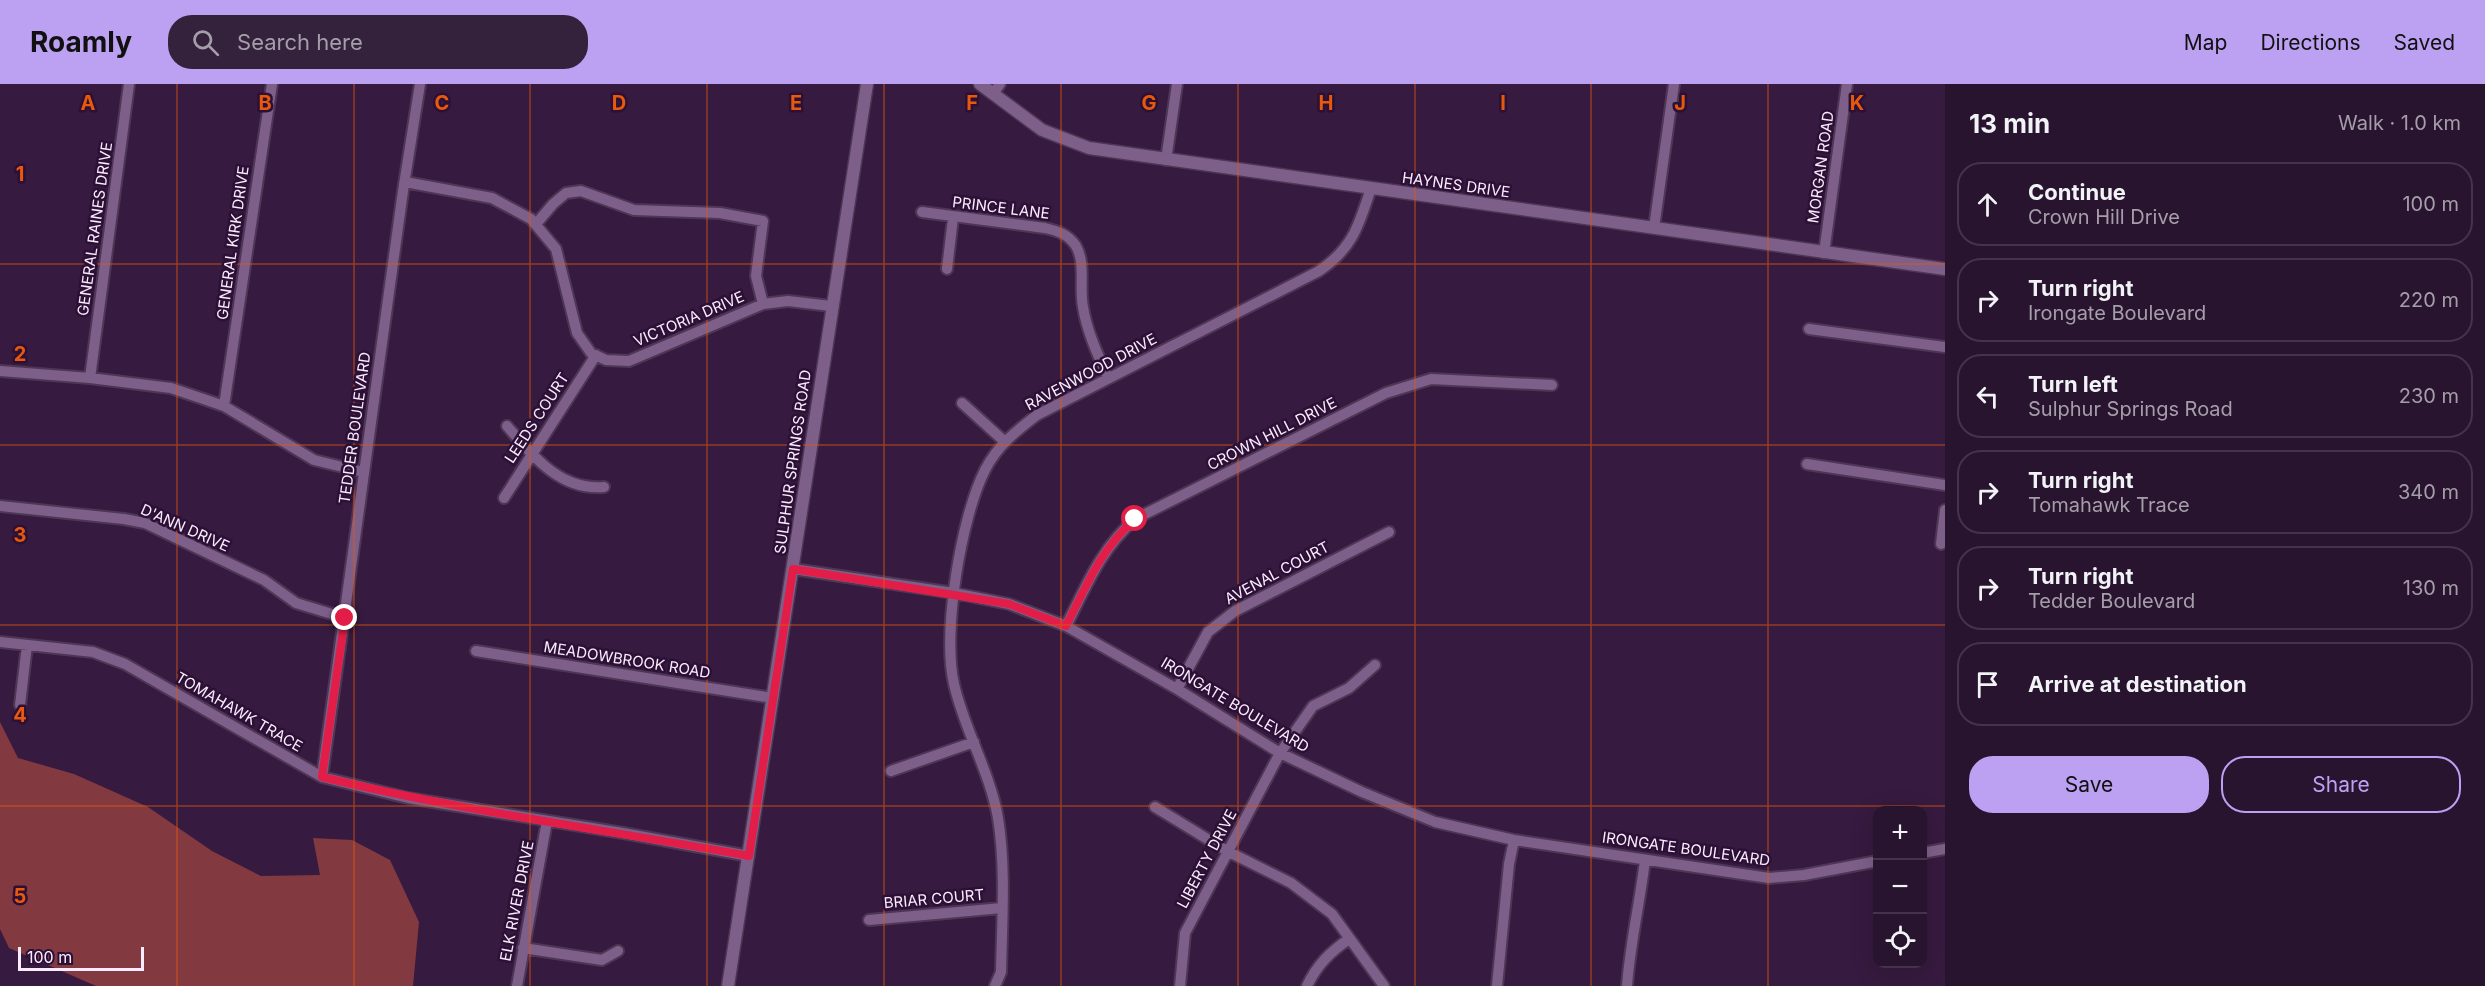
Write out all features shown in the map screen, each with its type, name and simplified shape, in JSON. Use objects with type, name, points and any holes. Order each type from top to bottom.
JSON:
[{"type":"street","name":"GENERAL RAINES DRIVE","points":[[90,378],[129,84]]},
{"type":"street","name":"GENERAL KIRK DRIVE","points":[[224,406],[272,84]]},
{"type":"street","name":"TEDDER BOULEVARD","points":[[322,777],[363,472],[420,84]]},
{"type":"street","name":"SULPHUR SPRINGS ROAD","points":[[728,986],[867,84]]},
{"type":"street","name":"HAYNES DRIVE","points":[[980,84],[997,89],[1042,130],[1089,148],[1945,269]]},
{"type":"street","points":[[1167,160],[1177,84]]},
{"type":"street","points":[[1654,228],[1674,84]]},
{"type":"street","name":"MORGAN ROAD","points":[[1824,253],[1847,84]]},
{"type":"street","points":[[405,182],[492,198],[531,219],[556,249],[577,333],[591,353],[596,356]]},
{"type":"street","name":"RAVENWOOD DRIVE","points":[[995,986],[1001,972],[1002,847],[997,814],[954,684],[950,648],[954,593],[969,509],[985,469],[1004,441],[1037,415],[1319,271],[1335,260],[1349,245],[1358,229],[1371,188]]},
{"type":"street","points":[[536,224],[566,193],[581,191],[634,210],[720,213],[764,221],[756,276],[763,304]]},
{"type":"street","name":"PRINCE LANE","points":[[922,212],[952,218],[1045,228],[1059,231],[1070,238],[1078,249],[1081,264],[1082,304],[1089,334],[1108,378]]},
{"type":"street","points":[[947,269],[952,218]]},
{"type":"street","name":"VICTORIA DRIVE","points":[[596,356],[606,360],[629,361],[763,304],[788,301],[831,306]]},
{"type":"street","points":[[1809,329],[1945,347]]},
{"type":"street","name":"LEEDS COURT","points":[[504,498],[596,356]]},
{"type":"street","points":[[0,371],[90,378],[171,388],[224,406],[314,460],[363,472]]},
{"type":"street","name":"CROWN HILL DRIVE","points":[[1066,626],[1103,552],[1116,536],[1135,519],[1386,393],[1431,379],[1552,385]]},
{"type":"street","points":[[962,403],[1004,441]]},
{"type":"street","points":[[507,426],[531,454],[573,485],[604,487]]},
{"type":"street","points":[[1808,464],[1945,485]]},
{"type":"street","name":"D'ANN DRIVE","points":[[0,506],[145,523],[264,580],[296,603],[345,618]]},
{"type":"street","points":[[1941,544],[1945,510]]},
{"type":"street","name":"AVENAL COURT","points":[[1177,689],[1208,632],[1235,611],[1389,532]]},
{"type":"street","name":"IRONGATE BOULEVARD","points":[[793,569],[954,593],[1009,604],[1066,626],[1177,689],[1280,753],[1362,792],[1435,822],[1514,840],[1770,878],[1804,875],[1873,862]]},
{"type":"street","name":"TOMAHAWK TRACE","points":[[0,642],[93,652],[125,664],[322,777],[408,798],[749,856]]},
{"type":"street","points":[[20,705],[27,645]]},
{"type":"street","name":"MEADOWBROOK ROAD","points":[[476,651],[773,698]]},
{"type":"street","name":"LIBERTY DRIVE","points":[[1180,986],[1185,933],[1280,753],[1313,706],[1349,688],[1375,665]]},
{"type":"street","points":[[891,771],[974,742]]},
{"type":"street","points":[[1155,807],[1227,851],[1291,883],[1332,914],[1384,986]]},
{"type":"street","name":"ELK RIVER DRIVE","points":[[517,986],[547,821]]},
{"type":"street","points":[[1497,986],[1509,864],[1514,840]]},
{"type":"street","points":[[1927,852],[1945,849]]},
{"type":"street","points":[[1627,986],[1645,860]]},
{"type":"street","name":"BRIAR COURT","points":[[869,920],[1002,908]]},
{"type":"street","points":[[1307,986],[1315,969],[1333,950],[1349,939]]},
{"type":"street","points":[[523,948],[602,960],[618,951]]},
{"type":"shaded area","points":[[0,722],[18,758],[74,774],[148,807],[212,851],[261,876],[320,875],[313,838],[352,840],[390,860],[419,922],[413,986],[96,986],[9,948],[0,929]]},
{"type":"route","points":[[345,618],[322,777],[408,798],[749,856],[793,569],[954,593],[1009,604],[1066,626],[1103,552],[1116,536],[1135,519]]}]
